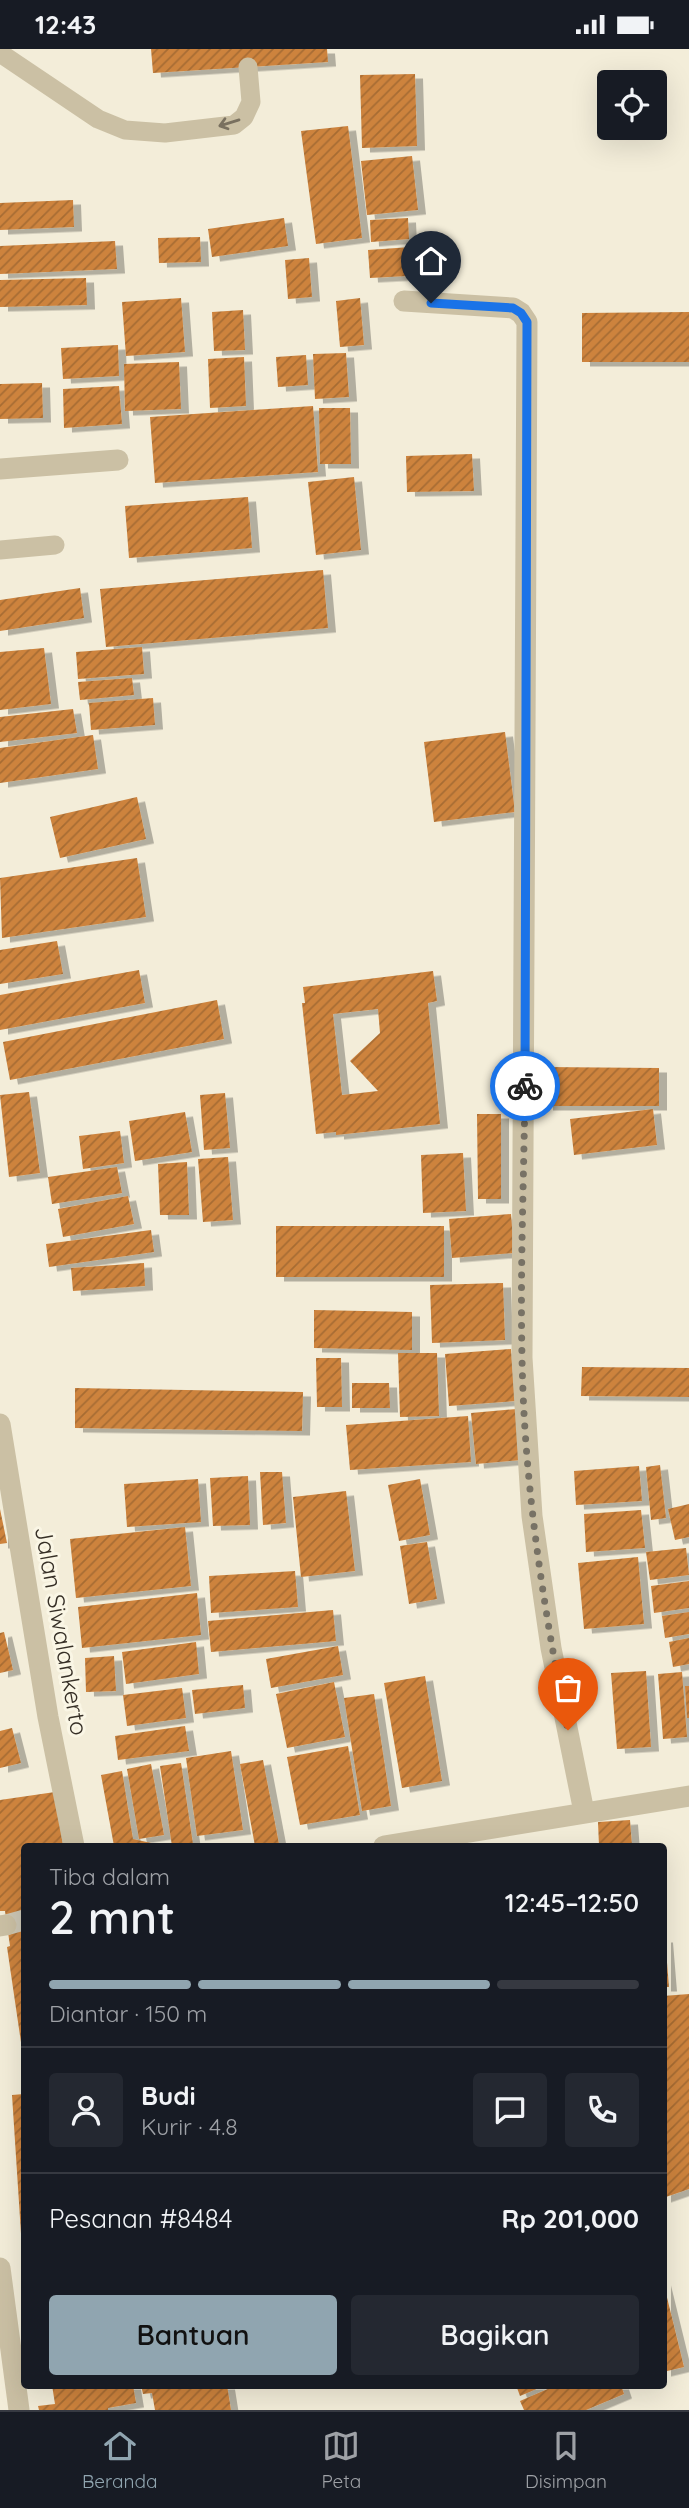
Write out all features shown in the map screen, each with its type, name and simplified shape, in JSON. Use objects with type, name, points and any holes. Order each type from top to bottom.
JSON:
[{"type":"street","points":[[404,301],[513,308],[521,313],[527,322],[522,1358],[532,1516],[551,1648],[584,1812]]},
{"type":"street","points":[[0,469],[118,460]]},
{"type":"street","name":"Jalan Siwalankerto","points":[[0,1424],[48,1717],[73,1843]]},
{"type":"street","points":[[402,1843],[689,1796]]},
{"type":"street","points":[[0,2268],[19,2410]]},
{"type":"lane","points":[[0,53],[98,119],[125,129],[165,133],[234,125],[244,117],[251,102],[248,67]]},
{"type":"lane","points":[[0,550],[55,545]]},
{"type":"building","points":[[151,49],[327,49],[328,62],[153,73]]},
{"type":"building","points":[[415,74],[417,146],[362,148],[360,75]]},
{"type":"building","points":[[348,126],[362,238],[316,244],[301,131]]},
{"type":"building","points":[[412,156],[418,210],[367,215],[361,161]]},
{"type":"building","points":[[73,200],[74,227],[0,230],[0,203]]},
{"type":"building","points":[[284,218],[288,246],[212,257],[208,229]]},
{"type":"building","points":[[408,218],[409,239],[371,242],[370,220]]},
{"type":"building","points":[[200,237],[201,262],[159,263],[158,238]]},
{"type":"building","points":[[115,241],[117,269],[0,274],[0,246]]},
{"type":"building","points":[[425,246],[426,275],[370,278],[368,250]]},
{"type":"building","points":[[309,258],[312,297],[288,299],[285,260]]},
{"type":"building","points":[[86,278],[87,305],[0,307],[0,280]]},
{"type":"building","points":[[181,298],[185,352],[126,356],[122,302]]},
{"type":"building","points":[[360,298],[364,345],[340,347],[336,301]]},
{"type":"building","points":[[243,310],[245,350],[214,351],[212,312]]},
{"type":"building","points":[[689,312],[689,362],[582,362],[582,313]]},
{"type":"building","points":[[118,345],[119,376],[63,379],[61,348]]},
{"type":"building","points":[[346,353],[349,397],[315,399],[313,354]]},
{"type":"building","points":[[306,355],[308,385],[278,387],[276,357]]},
{"type":"building","points":[[244,357],[246,406],[210,408],[208,359]]},
{"type":"building","points":[[179,362],[181,409],[125,411],[124,364]]},
{"type":"building","points":[[42,383],[43,418],[0,419],[0,384]]},
{"type":"building","points":[[119,386],[122,424],[64,428],[63,389]]},
{"type":"building","points":[[313,406],[318,472],[155,483],[150,417]]},
{"type":"building","points":[[319,408],[350,408],[351,464],[320,464]]},
{"type":"building","points":[[472,454],[474,491],[407,492],[406,456]]},
{"type":"building","points":[[354,477],[361,550],[316,555],[308,482]]},
{"type":"building","points":[[248,497],[252,548],[129,558],[125,506]]},
{"type":"building","points":[[323,570],[328,628],[106,647],[100,589]]},
{"type":"building","points":[[80,588],[84,618],[0,631],[0,600]]},
{"type":"building","points":[[142,647],[144,674],[78,679],[76,652]]},
{"type":"building","points":[[44,648],[51,704],[0,710],[0,652]]},
{"type":"building","points":[[132,678],[134,695],[80,700],[78,682]]},
{"type":"building","points":[[153,698],[155,725],[91,730],[89,703]]},
{"type":"building","points":[[73,709],[77,733],[0,742],[0,717]]},
{"type":"building","points":[[505,732],[515,812],[434,822],[424,742]]},
{"type":"building","points":[[93,735],[98,769],[0,783],[0,748]]},
{"type":"building","points":[[137,797],[146,839],[60,858],[50,817]]},
{"type":"building","points":[[137,858],[146,917],[2,938],[0,878]]},
{"type":"building","points":[[57,941],[63,974],[0,984],[0,950]]},
{"type":"building","points":[[139,970],[145,1003],[0,1030],[0,995]]},
{"type":"building","points":[[433,971],[437,1001],[428,1003],[440,1124],[336,1135],[336,1132],[316,1134],[302,1003],[305,1003],[303,987]],"holes":[[[378,1009],[380,1033],[350,1061],[378,1091],[342,1095],[333,1014]]]},
{"type":"building","points":[[217,1000],[224,1039],[10,1080],[3,1042]]},
{"type":"building","points":[[544,1067],[659,1068],[659,1106],[545,1106]]},
{"type":"building","points":[[29,1092],[40,1173],[9,1177],[0,1095]]},
{"type":"building","points":[[225,1093],[230,1148],[204,1150],[200,1095]]},
{"type":"building","points":[[653,1109],[657,1145],[574,1155],[570,1119]]},
{"type":"building","points":[[185,1112],[192,1152],[135,1161],[129,1121]]},
{"type":"building","points":[[477,1114],[501,1114],[501,1199],[478,1199]]},
{"type":"building","points":[[120,1131],[124,1163],[83,1169],[79,1136]]},
{"type":"building","points":[[463,1153],[466,1211],[423,1213],[421,1155]]},
{"type":"building","points":[[228,1157],[233,1220],[203,1222],[198,1159]]},
{"type":"building","points":[[187,1162],[189,1215],[160,1215],[158,1164]]},
{"type":"building","points":[[117,1167],[122,1193],[52,1204],[48,1177]]},
{"type":"building","points":[[128,1196],[134,1224],[63,1237],[58,1209]]},
{"type":"building","points":[[511,1214],[514,1253],[452,1258],[449,1219]]},
{"type":"building","points":[[276,1226],[444,1226],[444,1277],[276,1277]]},
{"type":"building","points":[[151,1230],[154,1252],[49,1267],[46,1244]]},
{"type":"building","points":[[144,1263],[145,1286],[73,1291],[71,1268]]},
{"type":"building","points":[[503,1283],[505,1340],[432,1343],[430,1285]]},
{"type":"building","points":[[314,1310],[412,1312],[412,1350],[314,1348]]},
{"type":"building","points":[[511,1349],[515,1401],[449,1406],[445,1354]]},
{"type":"building","points":[[398,1353],[437,1353],[439,1416],[400,1417]]},
{"type":"building","points":[[316,1358],[341,1358],[342,1407],[317,1407]]},
{"type":"building","points":[[582,1367],[689,1368],[689,1397],[581,1396]]},
{"type":"building","points":[[352,1383],[389,1383],[390,1408],[352,1408]]},
{"type":"building","points":[[75,1388],[303,1392],[302,1431],[75,1428]]},
{"type":"building","points":[[517,1409],[521,1460],[476,1464],[471,1413]]},
{"type":"building","points":[[468,1416],[471,1462],[350,1470],[346,1425]]},
{"type":"building","points":[[660,1465],[666,1518],[651,1520],[646,1467]]},
{"type":"building","points":[[639,1466],[642,1501],[576,1505],[574,1471]]},
{"type":"building","points":[[260,1472],[282,1472],[286,1523],[263,1525]]},
{"type":"building","points":[[248,1476],[250,1525],[213,1526],[210,1478]]},
{"type":"building","points":[[198,1479],[201,1522],[127,1527],[124,1484]]},
{"type":"building","points":[[420,1479],[430,1535],[399,1541],[388,1485]]},
{"type":"building","points":[[346,1491],[355,1571],[301,1577],[293,1497]]},
{"type":"building","points":[[689,1504],[689,1537],[675,1540],[668,1509]]},
{"type":"building","points":[[0,1509],[7,1543],[0,1544]]},
{"type":"building","points":[[641,1510],[645,1548],[586,1552],[584,1514]]},
{"type":"building","points":[[185,1527],[191,1586],[76,1598],[70,1539]]},
{"type":"building","points":[[427,1542],[437,1599],[409,1604],[400,1546]]},
{"type":"building","points":[[686,1548],[689,1575],[650,1580],[646,1552]]},
{"type":"building","points":[[638,1557],[644,1624],[584,1629],[578,1563]]},
{"type":"building","points":[[295,1571],[298,1607],[211,1613],[209,1576]]},
{"type":"building","points":[[689,1581],[689,1608],[654,1613],[651,1586]]},
{"type":"building","points":[[197,1593],[201,1635],[82,1648],[78,1607]]},
{"type":"building","points":[[333,1610],[336,1641],[211,1652],[208,1621]]},
{"type":"building","points":[[689,1612],[689,1634],[665,1638],[662,1616]]},
{"type":"building","points":[[4,1632],[13,1670],[0,1673],[0,1633]]},
{"type":"building","points":[[689,1638],[689,1664],[673,1667],[669,1642]]},
{"type":"building","points":[[196,1642],[199,1674],[126,1684],[122,1652]]},
{"type":"building","points":[[338,1646],[343,1675],[271,1688],[266,1659]]},
{"type":"building","points":[[114,1656],[116,1691],[86,1692],[85,1658]]},
{"type":"building","points":[[646,1671],[651,1747],[617,1749],[611,1673]]},
{"type":"building","points":[[682,1672],[687,1737],[663,1739],[658,1674]]},
{"type":"building","points":[[425,1676],[442,1781],[402,1788],[384,1683]]},
{"type":"building","points":[[334,1682],[345,1737],[287,1748],[276,1694]]},
{"type":"building","points":[[243,1685],[245,1708],[195,1714],[192,1690]]},
{"type":"building","points":[[685,1686],[689,1686],[689,1718],[687,1718]]},
{"type":"building","points":[[182,1688],[186,1718],[127,1726],[123,1695]]},
{"type":"building","points":[[374,1694],[391,1806],[362,1811],[344,1698]]},
{"type":"building","points":[[185,1726],[189,1751],[118,1760],[115,1736]]},
{"type":"building","points":[[12,1728],[21,1763],[0,1768],[0,1731]]},
{"type":"building","points":[[348,1746],[360,1815],[300,1825],[287,1757]]},
{"type":"building","points":[[231,1751],[243,1830],[197,1836],[186,1758]]},
{"type":"building","points":[[263,1760],[279,1843],[254,1843],[240,1764]]},
{"type":"building","points":[[181,1763],[193,1843],[172,1843],[160,1766]]},
{"type":"building","points":[[151,1764],[164,1835],[139,1839],[127,1769]]},
{"type":"building","points":[[122,1771],[133,1839],[151,1843],[113,1843],[101,1775]]},
{"type":"building","points":[[55,1792],[63,1843],[21,1843],[21,2042],[7,1947],[10,1946],[5,1911],[0,1911],[0,1800]]},
{"type":"building","points":[[630,1820],[632,1843],[599,1843],[598,1822]]},
{"type":"building","points":[[689,1994],[689,2189],[667,2197],[667,1996]]},
{"type":"building","points":[[21,2094],[21,2234],[12,2095]]},
{"type":"building","points":[[667,2297],[684,2367],[667,2371]]},
{"type":"building","points":[[53,2389],[134,2389],[136,2403],[108,2410],[39,2410],[38,2406],[55,2404]]},
{"type":"building","points":[[142,2389],[228,2389],[231,2410],[155,2410],[152,2393],[143,2394]]},
{"type":"building","points":[[517,2389],[537,2389],[520,2396]]},
{"type":"building","points":[[548,2389],[622,2389],[624,2394],[586,2410],[524,2410],[520,2401]]},
{"type":"tunnel","points":[[6,1925],[21,1921]]},
{"type":"way so far","points":[[525,1086],[522,1358],[526,1428],[532,1516],[551,1648],[568,1730]]},
{"type":"route","points":[[431,303],[513,308],[521,313],[527,322],[525,1086]]}]
